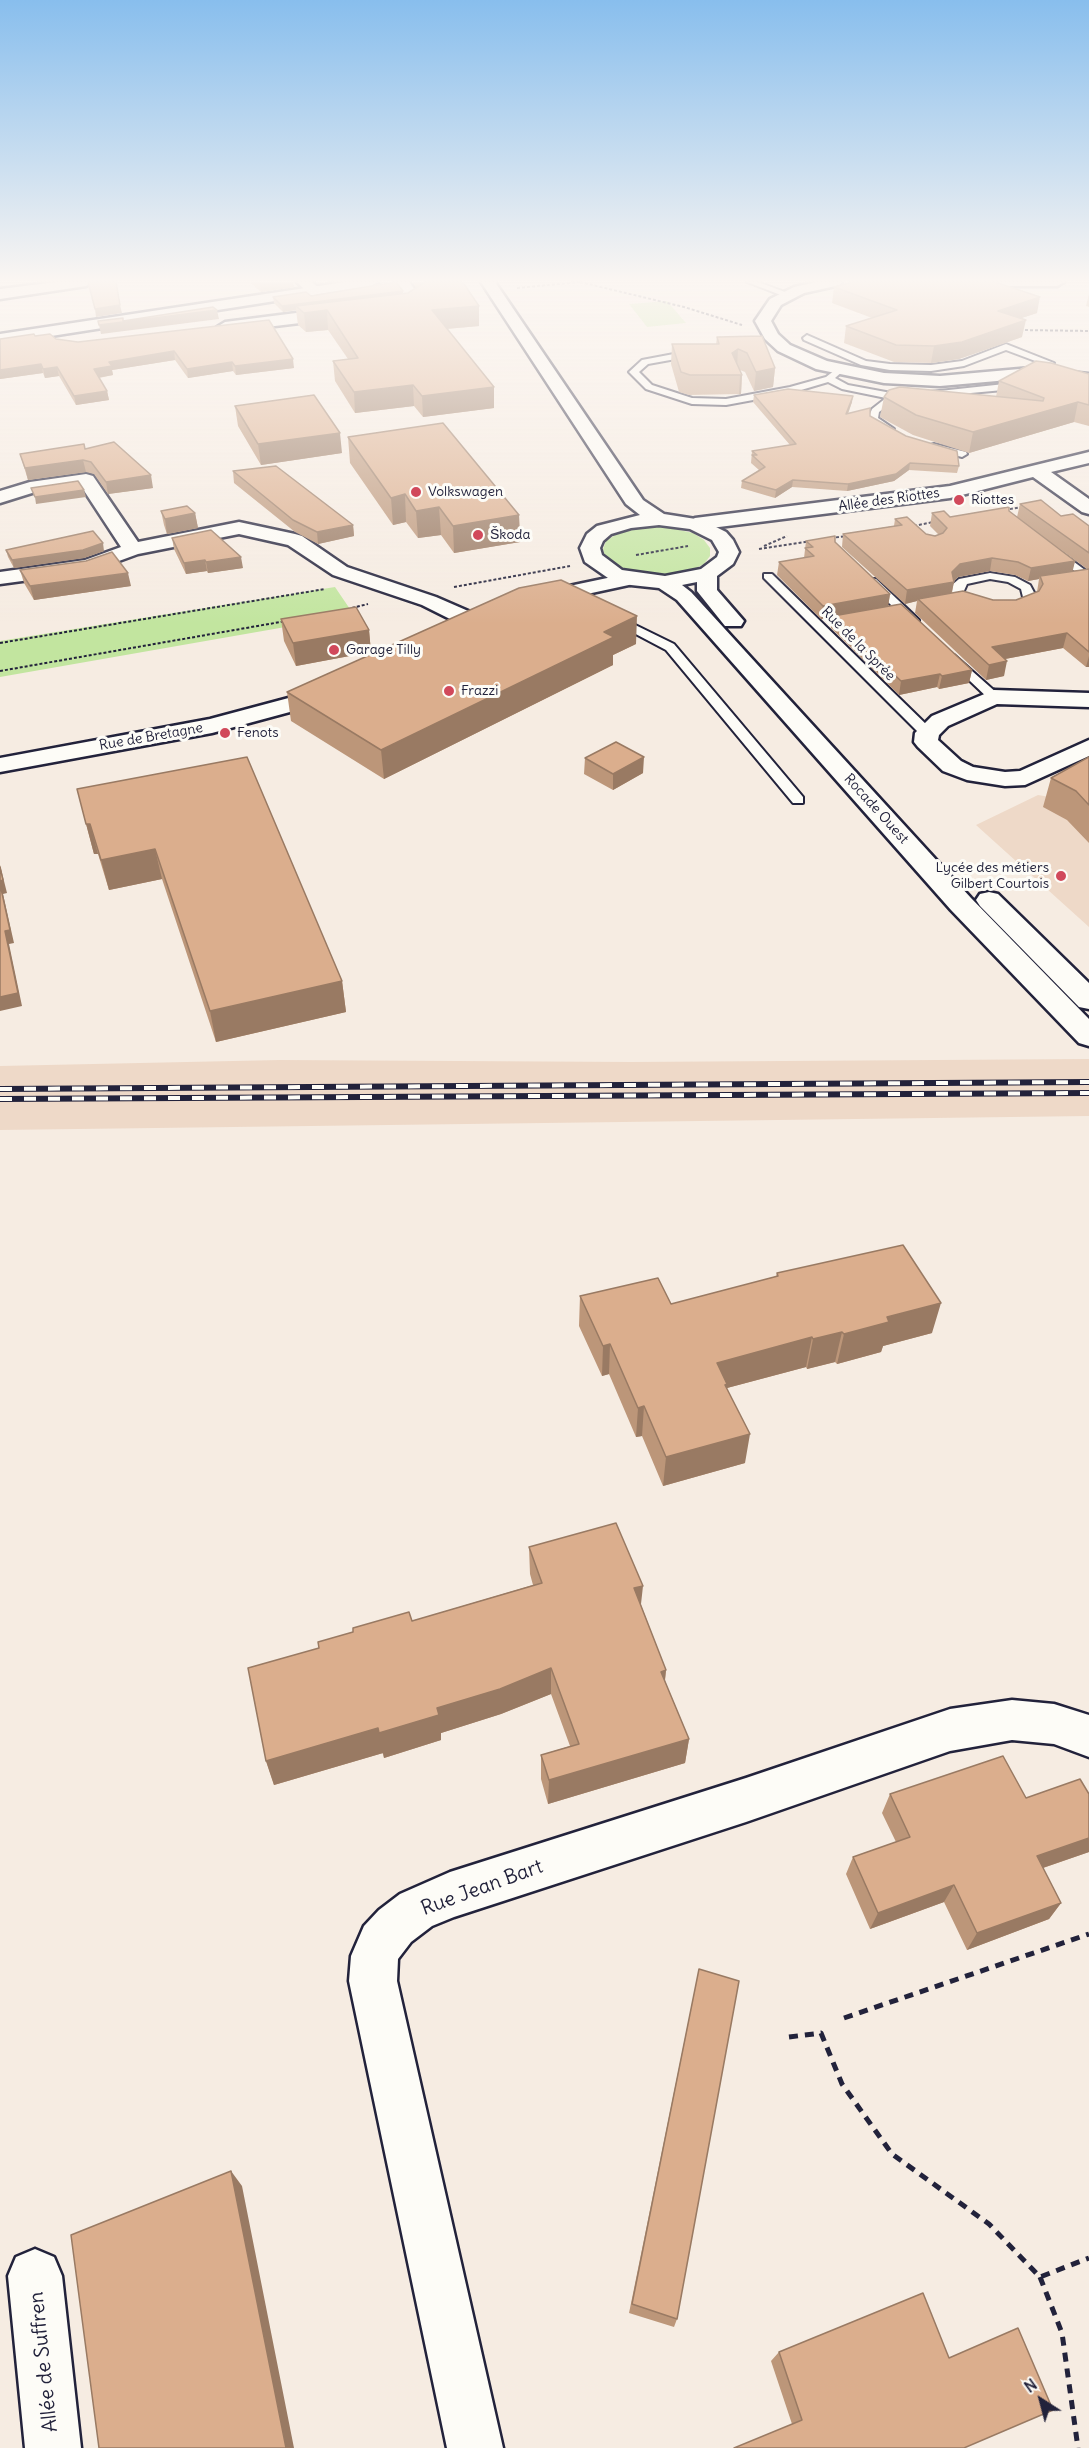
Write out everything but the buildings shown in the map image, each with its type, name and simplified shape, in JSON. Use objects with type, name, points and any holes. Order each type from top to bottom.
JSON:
[{"type":"street","points":[[545,396],[618,506],[620,524]]},
{"type":"street","points":[[564,396],[636,504],[659,519]]},
{"type":"street","name":"Allée des Riottes","points":[[695,524],[950,492],[1038,472],[1089,457]]},
{"type":"street","points":[[1038,472],[1082,503]]},
{"type":"street","points":[[0,497],[30,488],[86,480],[133,549]]},
{"type":"street","points":[[887,501],[906,523]]},
{"type":"street","name":"Allée des Riottes","points":[[719,536],[758,517]]},
{"type":"street","points":[[518,605],[566,591],[631,579],[665,582],[707,574],[726,560],[729,552],[719,536],[695,524],[659,519],[620,524],[594,538],[590,548],[592,558],[602,567],[631,579]]},
{"type":"street","points":[[0,578],[89,566],[133,549],[238,528],[295,540],[335,580],[411,595],[468,625],[350,585],[341,578],[335,580]]},
{"type":"street","points":[[566,591],[602,567]]},
{"type":"street","name":"Rocade Ouest","points":[[707,574],[707,591],[753,643],[975,885],[1089,1000]]},
{"type":"street","name":"Rocade Ouest","points":[[665,582],[684,596],[961,904],[1089,1036]]},
{"type":"street","name":"Rue de Bretagne","points":[[0,765],[212,726],[304,701],[353,678]]},
{"type":"street","points":[[1089,700],[994,698],[958,711],[940,721],[927,733],[926,742],[940,757],[967,773],[985,778],[1025,778],[1089,747]]},
{"type":"street","name":"Rue Jean Bart","points":[[475,2448],[374,1992],[375,1956],[381,1943],[395,1926],[416,1910],[450,1895],[746,1800],[950,1730],[1012,1720],[1054,1724],[1089,1736]]},
{"type":"street","name":"Allée de Suffren","points":[[34,2276],[53,2448]]},
{"type":"lane","points":[[677,396],[692,401],[726,402],[742,396]]},
{"type":"lane","points":[[894,396],[875,411],[873,419],[900,435]]},
{"type":"lane","points":[[895,396],[918,396]]},
{"type":"lane","points":[[927,445],[962,454]]},
{"type":"lane","points":[[1040,541],[1088,577]]},
{"type":"lane","points":[[839,551],[926,633]]},
{"type":"lane","name":"Rue de la Sprée","points":[[768,576],[823,624],[927,733]]},
{"type":"lane","points":[[1000,577],[1031,586],[1029,603],[1013,610],[990,610],[956,600],[958,585],[970,578],[1000,577]]},
{"type":"lane","points":[[1067,580],[1088,577]]},
{"type":"lane","points":[[566,591],[584,603]]},
{"type":"lane","points":[[881,613],[922,606]]},
{"type":"lane","points":[[604,614],[670,647],[798,801]]},
{"type":"lane","points":[[943,648],[994,698]]},
{"type":"path","points":[[997,511],[1082,503]]},
{"type":"path","points":[[906,523],[938,522]]},
{"type":"path","points":[[788,536],[758,549],[815,540]]},
{"type":"path","points":[[839,551],[826,539],[848,536]]},
{"type":"path","points":[[629,556],[694,545]]},
{"type":"path","points":[[411,595],[573,565]]},
{"type":"path","points":[[0,643],[335,580]]},
{"type":"path","points":[[342,611],[389,598]]},
{"type":"path","points":[[0,671],[295,619]]},
{"type":"path","points":[[844,2018],[1089,1934]]},
{"type":"path","points":[[789,2037],[821,2032],[842,2084],[892,2154],[989,2224],[1040,2277],[1062,2333],[1078,2448]]},
{"type":"path","points":[[1040,2277],[1089,2258]]},
{"type":"shaded area","name":"Lycée des métiers Gilbert Courtois","points":[[1089,780],[1089,927],[976,825],[1038,795],[1056,798]]},
{"type":"shaded area","points":[[1089,1059],[1089,1116],[0,1130],[0,1066],[280,1060],[632,1062]]},
{"type":"green space","points":[[661,526],[693,533],[704,540],[710,548],[710,556],[704,564],[692,570],[659,575],[626,570],[605,557],[603,549],[606,541],[615,535],[627,530]]},
{"type":"green space","points":[[335,587],[354,615],[0,677],[0,641]]},
{"type":"railway","points":[[0,1089],[1089,1082]]},
{"type":"railway","points":[[0,1099],[1089,1093]]},
{"type":"place","name":"Volkswagen","points":[[416,492]]},
{"type":"place","name":"Riottes","points":[[959,500]]},
{"type":"place","name":"Škoda","points":[[478,535]]},
{"type":"place","name":"Garage Tilly","points":[[334,650]]},
{"type":"place","name":"Frazzi","points":[[449,691]]},
{"type":"place","name":"Fenots","points":[[225,733]]},
{"type":"place","name":"Lycée des métiers Gilbert Courtois","points":[[1061,876]]}]
